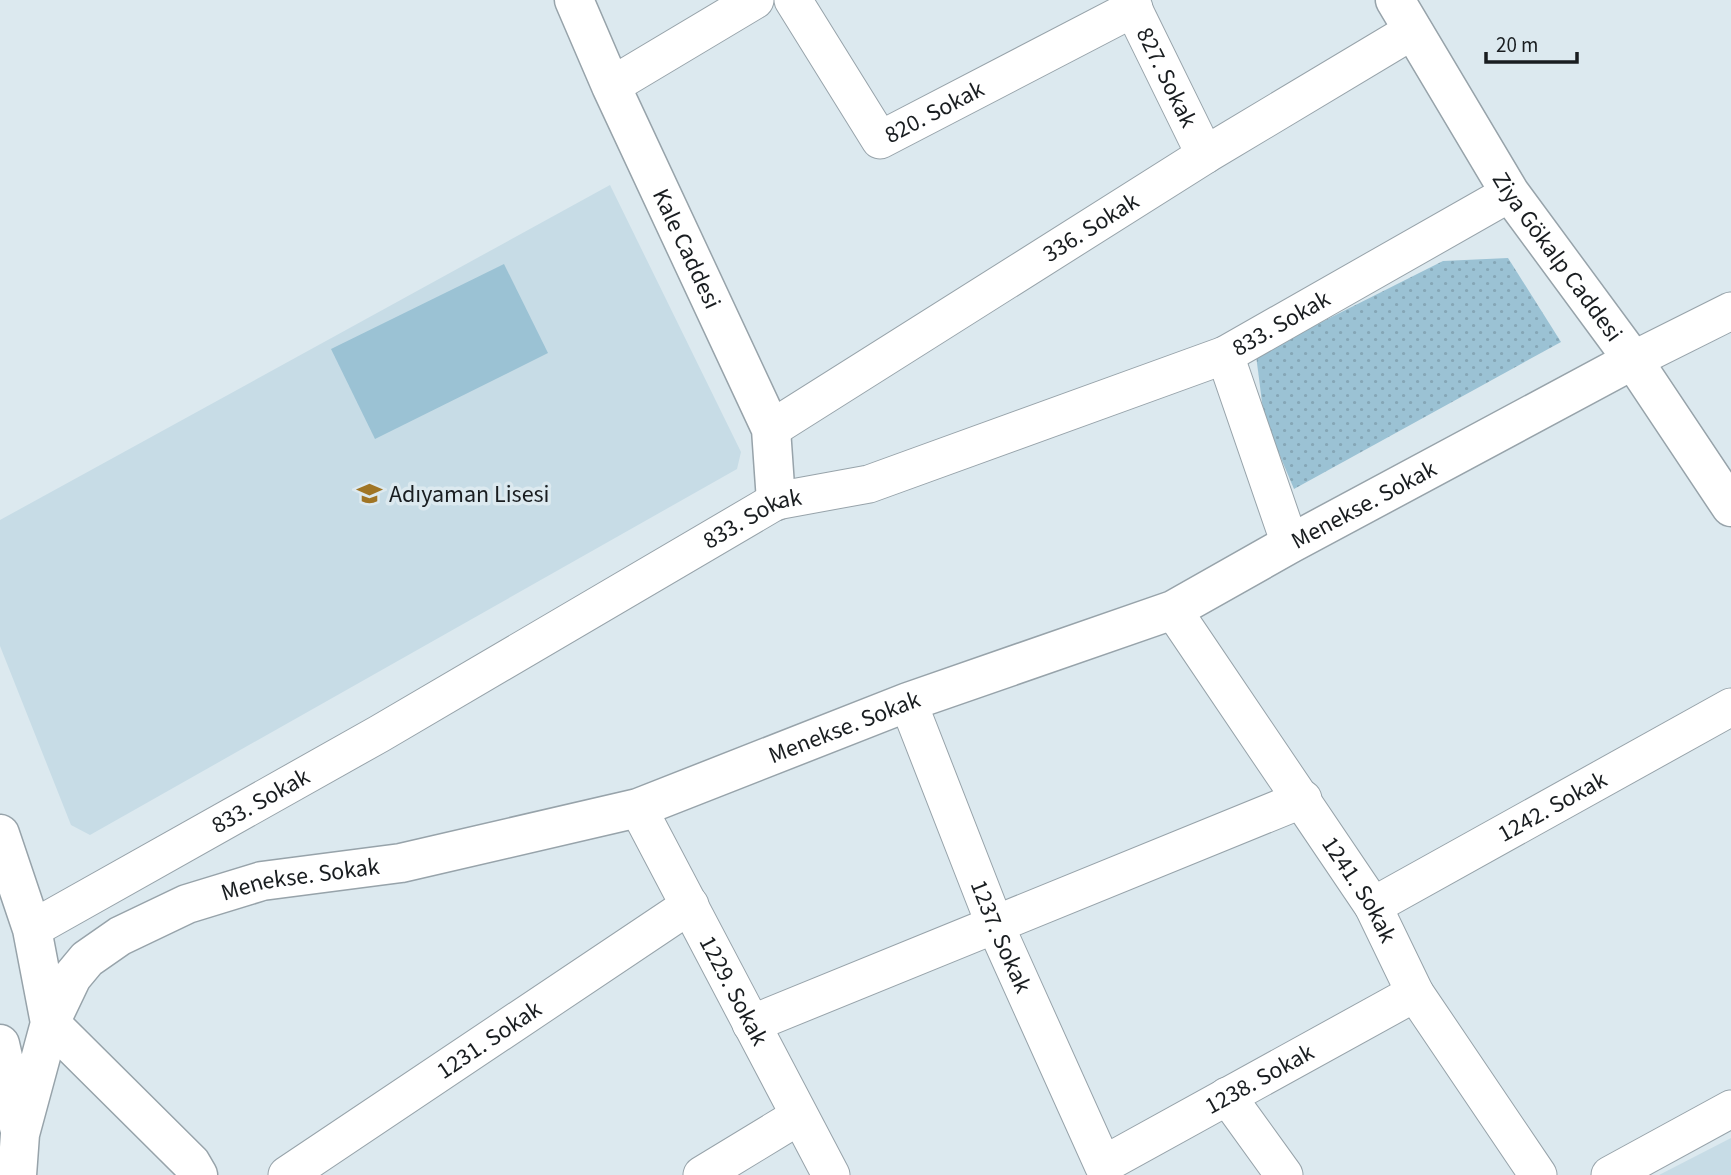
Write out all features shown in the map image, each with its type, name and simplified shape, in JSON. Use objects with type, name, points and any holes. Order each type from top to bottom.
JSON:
[{"type":"street","name":"Kale Caddesi","points":[[574,0],[611,86],[771,429],[776,501]]},
{"type":"street","points":[[611,86],[755,0]]},
{"type":"street","name":"820. Sokak","points":[[793,0],[880,140],[1132,4]]},
{"type":"street","name":"827. Sokak","points":[[1132,4],[1205,155]]},
{"type":"street","name":"336. Sokak","points":[[771,429],[1205,155],[1404,15]]},
{"type":"street","name":"Ziya Gökalp Caddesi","points":[[1404,15],[1510,193],[1633,360],[1731,507]]},
{"type":"street","name":"833. Sokak","points":[[16,929],[379,734],[776,501],[869,484],[1225,355],[1510,193]]},
{"type":"street","points":[[1633,360],[1731,311]]},
{"type":"street","points":[[1225,355],[1290,544]]},
{"type":"street","name":"Menekse. Sokak","points":[[20,1134],[50,1023],[72,977],[87,959],[120,936],[187,904],[262,881],[401,863],[638,808],[908,702],[1173,610],[1290,544],[1633,360]]},
{"type":"street","name":"1241. Sokak","points":[[1173,610],[1373,906],[1415,993],[1538,1175]]},
{"type":"street","name":"1237. Sokak","points":[[908,702],[995,925],[1103,1165]]},
{"type":"street","name":"1242. Sokak","points":[[1373,906],[1731,707]]},
{"type":"street","points":[[751,1024],[1303,799]]},
{"type":"street","name":"1229. Sokak","points":[[638,808],[831,1175]]},
{"type":"street","points":[[0,834],[16,929],[50,1023],[194,1169],[230,1175]]},
{"type":"street","name":"1231. Sokak","points":[[287,1175],[690,905]]},
{"type":"street","name":"1238. Sokak","points":[[1103,1165],[1415,993]]},
{"type":"street","points":[[0,1035],[17,1040],[26,1038],[35,1035],[50,1023]]},
{"type":"street","points":[[0,1044],[20,1134],[17,1175]]},
{"type":"street","points":[[1227,1096],[1284,1175]]},
{"type":"street","points":[[1610,1175],[1731,1109]]},
{"type":"street","points":[[702,1175],[800,1116]]},
{"type":"shaded area","name":"Adıyaman Lisesi","points":[[610,185],[741,452],[737,469],[90,835],[71,825],[0,646],[0,520]]},
{"type":"shaded area","points":[[1508,258],[1561,342],[1294,489],[1264,418],[1256,355],[1443,261]]},
{"type":"shaded area","points":[[504,264],[548,353],[375,439],[331,349]]},
{"type":"shaded area","points":[[1731,1138],[1731,1175],[1659,1175]]},
{"type":"place","name":"Adıyaman Lisesi","points":[[369,494]]}]
